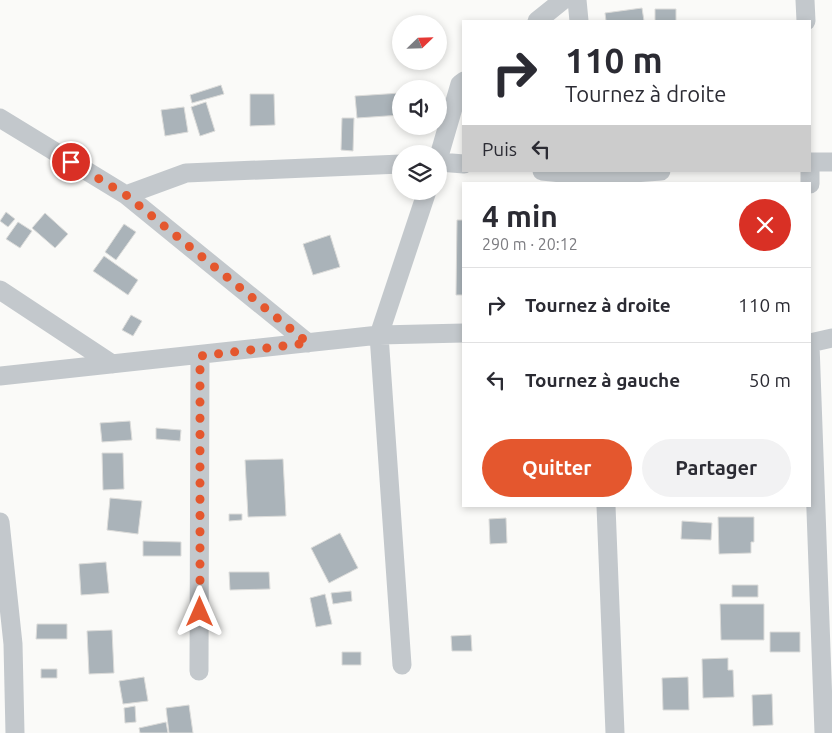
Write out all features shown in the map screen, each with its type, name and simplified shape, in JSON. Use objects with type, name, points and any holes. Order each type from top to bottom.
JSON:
[{"type":"street","points":[[538,20],[563,0]]},
{"type":"street","points":[[577,0],[579,20]]},
{"type":"street","points":[[805,0],[806,20]]},
{"type":"street","points":[[442,145],[462,82]]},
{"type":"street","points":[[0,118],[126,195],[308,343]]},
{"type":"street","points":[[811,162],[832,162]]},
{"type":"street","points":[[447,163],[462,164]]},
{"type":"street","points":[[126,195],[186,173],[392,164]]},
{"type":"street","points":[[550,172],[592,177],[650,172]]},
{"type":"street","points":[[402,664],[380,335],[424,200]]},
{"type":"street","points":[[0,290],[112,364]]},
{"type":"street","points":[[0,376],[200,356],[380,335],[462,334]]},
{"type":"street","points":[[811,344],[832,338]]},
{"type":"street","points":[[199,671],[200,356]]},
{"type":"street","points":[[811,372],[824,733]]},
{"type":"street","points":[[606,507],[615,733]]},
{"type":"street","points":[[0,522],[13,644],[15,733]]},
{"type":"building","points":[[642,8],[644,20],[606,20],[605,13]]},
{"type":"building","points":[[655,9],[676,9],[676,20],[655,20]]},
{"type":"building","points":[[221,85],[224,94],[192,103],[190,95]]},
{"type":"building","points":[[250,94],[274,94],[275,125],[250,126]]},
{"type":"building","points":[[392,94],[392,116],[357,118],[355,96]]},
{"type":"building","points":[[206,102],[215,131],[200,136],[191,107]]},
{"type":"building","points":[[184,107],[188,132],[165,136],[161,110]]},
{"type":"building","points":[[342,118],[354,118],[353,151],[341,150]]},
{"type":"building","points":[[6,212],[15,219],[8,227],[0,221]]},
{"type":"building","points":[[45,213],[68,234],[55,248],[32,228]]},
{"type":"building","points":[[457,220],[462,220],[462,295],[456,295]]},
{"type":"building","points":[[18,222],[32,231],[20,248],[6,239]]},
{"type":"building","points":[[124,224],[136,232],[116,260],[105,252]]},
{"type":"building","points":[[330,235],[340,267],[313,275],[303,244]]},
{"type":"building","points":[[104,256],[138,280],[128,295],[93,271]]},
{"type":"building","points":[[131,315],[142,321],[133,336],[122,330]]},
{"type":"building","points":[[130,421],[132,440],[102,442],[100,423]]},
{"type":"building","points":[[156,428],[181,430],[180,441],[156,439]]},
{"type":"building","points":[[102,453],[123,453],[124,489],[103,490]]},
{"type":"building","points":[[283,459],[286,516],[248,517],[245,460]]},
{"type":"building","points":[[110,498],[142,501],[138,534],[107,530]]},
{"type":"building","points":[[229,514],[242,514],[242,520],[229,521]]},
{"type":"building","points":[[718,517],[754,517],[754,542],[751,542],[751,553],[719,554]]},
{"type":"building","points":[[506,518],[507,543],[490,544],[489,519]]},
{"type":"building","points":[[682,521],[712,523],[711,540],[681,539]]},
{"type":"building","points":[[340,533],[358,568],[329,583],[311,548]]},
{"type":"building","points":[[143,541],[181,542],[181,556],[143,556]]},
{"type":"building","points":[[106,562],[109,593],[81,595],[79,564]]},
{"type":"building","points":[[229,572],[269,572],[270,589],[230,590]]},
{"type":"building","points":[[732,585],[758,585],[758,597],[732,597]]},
{"type":"building","points":[[351,591],[352,601],[333,604],[331,593]]},
{"type":"building","points":[[325,594],[332,624],[316,627],[310,598]]},
{"type":"building","points":[[720,604],[764,604],[764,640],[721,640]]},
{"type":"building","points":[[37,624],[67,624],[67,639],[36,639]]},
{"type":"building","points":[[112,630],[114,673],[89,674],[87,631]]},
{"type":"building","points":[[770,632],[800,632],[800,652],[770,652]]},
{"type":"building","points":[[471,635],[472,651],[452,651],[451,636]]},
{"type":"building","points":[[342,652],[361,652],[361,665],[342,665]]},
{"type":"building","points":[[728,658],[728,670],[733,670],[734,697],[703,698],[702,659]]},
{"type":"building","points":[[41,669],[57,669],[57,678],[41,678]]},
{"type":"building","points":[[144,677],[148,701],[123,704],[119,681]]},
{"type":"building","points":[[688,677],[689,710],[663,710],[662,678]]},
{"type":"building","points":[[772,694],[773,725],[753,726],[752,695]]},
{"type":"building","points":[[189,705],[193,733],[169,733],[166,708]]},
{"type":"building","points":[[135,706],[136,722],[125,723],[124,708]]},
{"type":"building","points":[[166,722],[168,733],[140,733],[139,728]]},
{"type":"route","points":[[71,162],[126,195],[308,343],[200,356],[200,612]]}]
